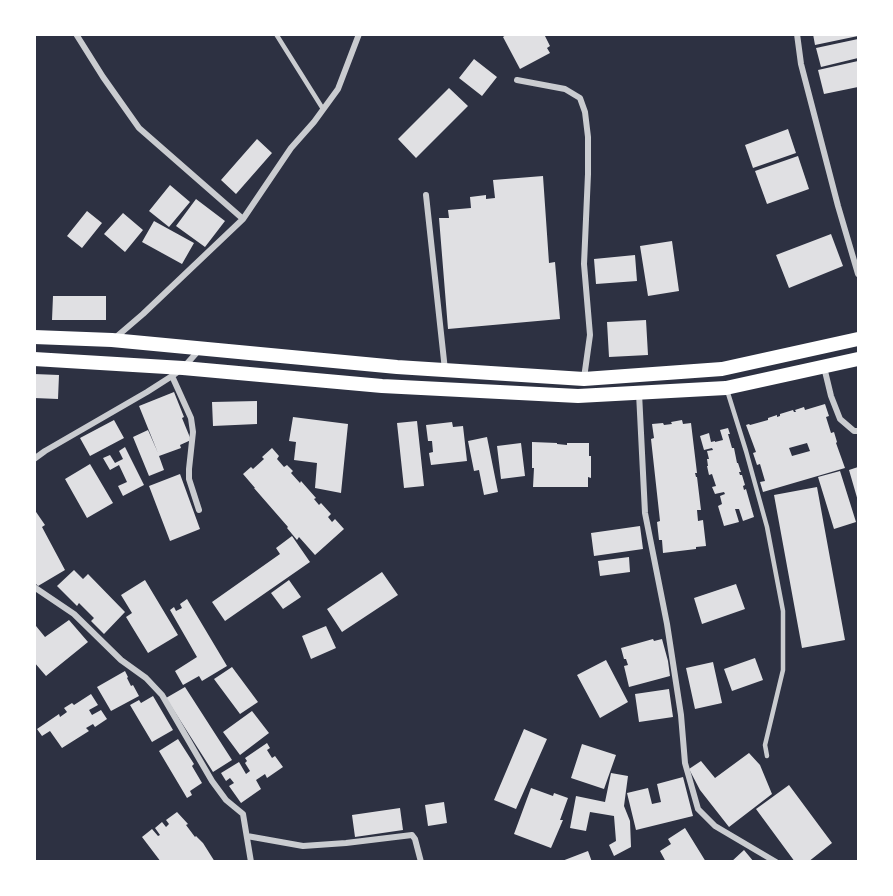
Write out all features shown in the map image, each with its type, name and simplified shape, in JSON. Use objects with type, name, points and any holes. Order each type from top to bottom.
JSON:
[{"type":"highway","points":[[34,337],[112,340],[397,367],[584,379],[722,369],[858,339]]},
{"type":"highway","points":[[34,359],[177,372],[382,386],[578,396],[726,388],[858,359]]},
{"type":"street","points":[[76,34],[139,128],[243,219]]},
{"type":"street","points":[[112,340],[143,314],[243,219],[291,148],[338,89],[359,34]]},
{"type":"street","points":[[797,34],[804,75],[858,274]]},
{"type":"street","points":[[517,80],[565,89],[580,98],[585,112],[588,174],[584,264],[590,335],[584,379]]},
{"type":"street","points":[[426,195],[446,370]]},
{"type":"street","points":[[34,459],[147,392],[177,372],[200,349]]},
{"type":"street","points":[[824,366],[831,396],[840,419],[858,431]]},
{"type":"street","points":[[177,372],[191,418],[193,432],[189,479],[199,510]]},
{"type":"street","points":[[639,393],[645,513],[668,624],[681,715],[685,763],[698,809],[715,826],[776,861]]},
{"type":"street","points":[[34,587],[74,615],[121,660],[146,678],[162,695],[225,800],[243,814],[251,861]]},
{"type":"street","points":[[246,836],[303,846],[412,835],[421,861]]},
{"type":"lane","points":[[276,34],[323,109]]},
{"type":"lane","points":[[726,388],[767,526],[783,611],[783,670],[765,745],[767,756]]},
{"type":"building","points":[[507,34],[544,34],[550,46],[547,48],[550,53],[520,69],[503,37]]},
{"type":"building","points":[[813,34],[858,34],[858,36],[815,45]]},
{"type":"building","points":[[858,39],[858,58],[821,67],[816,48]]},
{"type":"building","points":[[474,59],[497,77],[482,96],[459,78]]},
{"type":"building","points":[[858,61],[858,87],[824,94],[818,70]]},
{"type":"building","points":[[449,88],[468,106],[416,158],[398,139]]},
{"type":"building","points":[[788,129],[796,153],[753,168],[745,145]]},
{"type":"building","points":[[257,139],[272,153],[236,194],[221,180]]},
{"type":"building","points":[[798,156],[809,189],[767,204],[755,171]]},
{"type":"building","points":[[543,176],[549,263],[555,262],[560,319],[448,329],[439,218],[449,218],[448,210],[471,208],[470,197],[486,195],[486,199],[495,198],[493,180]]},
{"type":"building","points":[[170,185],[190,202],[169,227],[149,211]]},
{"type":"building","points":[[196,199],[225,221],[205,247],[176,226]]},
{"type":"building","points":[[87,211],[102,223],[82,248],[67,236]]},
{"type":"building","points":[[123,213],[143,230],[125,252],[104,234]]},
{"type":"building","points":[[154,221],[194,243],[182,264],[142,242]]},
{"type":"building","points":[[831,234],[843,266],[789,288],[776,255]]},
{"type":"building","points":[[672,241],[679,291],[648,296],[640,246]]},
{"type":"building","points":[[635,255],[637,281],[596,284],[594,259]]},
{"type":"building","points":[[53,296],[106,296],[106,320],[52,320]]},
{"type":"building","points":[[646,320],[648,355],[609,357],[607,322]]},
{"type":"building","points":[[34,374],[59,375],[58,399],[34,398]]},
{"type":"building","points":[[174,392],[191,440],[180,445],[181,448],[159,456],[164,470],[149,476],[133,437],[148,430],[158,453],[139,406]]},
{"type":"building","points":[[257,401],[257,424],[213,426],[212,402]]},
{"type":"building","points":[[825,404],[831,433],[834,432],[845,468],[763,492],[760,482],[765,481],[760,464],[757,465],[753,453],[756,452],[746,425],[768,420],[768,418],[793,410],[796,412],[795,410],[804,407],[805,410]],"holes":[[[807,443],[810,451],[792,456],[789,448]]]},
{"type":"building","points":[[293,417],[348,424],[341,493],[315,488],[317,463],[294,460],[296,442],[289,441]]},
{"type":"building","points":[[114,420],[124,438],[90,456],[80,438]]},
{"type":"building","points":[[682,420],[683,424],[691,423],[701,510],[697,510],[698,521],[703,520],[706,546],[663,553],[657,522],[660,521],[651,439],[654,438],[652,424],[672,424],[671,422]]},
{"type":"building","points":[[417,421],[424,486],[404,488],[397,423]]},
{"type":"building","points":[[452,422],[453,427],[463,426],[467,461],[431,465],[429,453],[433,452],[432,441],[428,441],[426,425]]},
{"type":"building","points":[[728,428],[732,448],[734,448],[741,472],[739,472],[745,485],[744,490],[746,489],[754,517],[743,521],[739,509],[735,509],[739,522],[724,526],[718,506],[722,504],[720,496],[725,494],[724,492],[715,494],[712,487],[716,486],[712,474],[709,475],[707,466],[707,459],[709,459],[707,451],[713,450],[712,448],[704,450],[700,436],[709,433],[711,442],[723,440],[720,430]]},
{"type":"building","points":[[487,437],[498,492],[484,495],[479,470],[474,471],[468,441]]},
{"type":"building","points":[[532,442],[567,445],[567,443],[589,443],[591,478],[588,477],[588,487],[533,487]]},
{"type":"building","points":[[521,443],[525,476],[501,479],[497,446]]},
{"type":"building","points":[[125,447],[144,485],[123,496],[118,486],[127,482],[119,465],[110,470],[103,458],[110,455],[115,463],[123,459],[119,451]]},
{"type":"building","points":[[272,448],[284,467],[287,465],[293,471],[291,473],[316,498],[314,499],[319,505],[321,503],[331,514],[328,517],[332,522],[335,519],[344,529],[315,555],[299,537],[297,540],[243,474],[251,467],[253,469]]},
{"type":"building","points":[[90,464],[113,503],[87,518],[65,479]]},
{"type":"building","points":[[858,467],[858,501],[849,470]]},
{"type":"building","points":[[840,471],[856,522],[834,529],[818,477]]},
{"type":"building","points":[[180,474],[200,529],[170,541],[149,486]]},
{"type":"building","points":[[817,487],[845,640],[802,648],[774,495]]},
{"type":"building","points":[[34,509],[45,525],[42,527],[65,570],[38,586],[34,582]]},
{"type":"building","points":[[640,526],[643,549],[594,556],[591,533]]},
{"type":"building","points":[[292,536],[310,562],[225,621],[212,602],[280,554],[276,548]]},
{"type":"building","points":[[629,557],[630,572],[600,576],[598,561]]},
{"type":"building","points":[[74,570],[83,579],[88,574],[125,612],[104,634],[91,621],[94,618],[79,603],[77,606],[57,586]]},
{"type":"building","points":[[382,572],[398,595],[342,632],[327,609]]},
{"type":"building","points":[[145,580],[178,635],[148,653],[126,617],[132,613],[121,595]]},
{"type":"building","points":[[289,580],[301,597],[283,609],[271,593]]},
{"type":"building","points":[[736,584],[745,609],[702,624],[694,598]]},
{"type":"building","points":[[187,599],[227,666],[202,681],[199,676],[183,685],[175,671],[197,657],[170,610],[174,607],[176,611],[182,608],[180,604]]},
{"type":"building","points":[[69,620],[88,642],[46,676],[34,662],[34,627],[36,626],[45,637]]},
{"type":"building","points":[[326,626],[336,648],[311,659],[302,636]]},
{"type":"building","points":[[653,639],[654,641],[662,639],[670,676],[629,687],[624,666],[628,665],[621,648]]},
{"type":"building","points":[[755,658],[763,680],[732,691],[724,669]]},
{"type":"building","points":[[606,660],[628,702],[600,718],[577,675]]},
{"type":"building","points":[[713,662],[722,703],[695,709],[686,668]]},
{"type":"building","points":[[232,667],[258,702],[240,714],[214,679]]},
{"type":"building","points":[[125,671],[131,686],[133,685],[139,696],[111,711],[97,687]]},
{"type":"building","points":[[185,687],[232,760],[213,772],[166,698]]},
{"type":"building","points":[[669,689],[673,717],[639,722],[635,694]]},
{"type":"building","points":[[91,694],[98,705],[89,710],[92,715],[101,710],[107,719],[95,727],[93,724],[86,728],[89,731],[62,748],[50,731],[42,736],[37,729],[59,714],[60,717],[67,712],[64,708],[72,703],[74,705]]},
{"type":"building","points":[[153,696],[173,730],[152,742],[130,705],[139,700],[141,703]]},
{"type":"building","points":[[252,711],[269,733],[240,755],[223,732]]},
{"type":"building","points":[[524,729],[547,739],[516,809],[494,800]]},
{"type":"building","points":[[178,739],[194,764],[192,766],[202,783],[190,791],[192,795],[187,798],[159,751]]},
{"type":"building","points":[[267,743],[270,748],[267,750],[272,758],[275,756],[283,767],[267,778],[265,774],[256,780],[261,789],[241,803],[229,786],[234,783],[230,778],[226,781],[221,773],[239,762],[246,774],[250,771],[245,758]]},
{"type":"building","points":[[582,744],[616,755],[604,789],[571,778]]},
{"type":"building","points":[[749,753],[760,765],[772,794],[729,827],[700,790],[689,769],[701,761],[715,778]]},
{"type":"building","points":[[611,773],[628,776],[624,806],[630,821],[631,847],[614,856],[609,845],[616,841],[614,816],[590,812],[586,831],[570,828],[576,796],[605,802]]},
{"type":"building","points":[[683,777],[693,816],[636,830],[627,793],[648,788],[652,804],[661,802],[657,784]]},
{"type":"building","points":[[789,785],[832,843],[808,862],[795,862],[756,809]]},
{"type":"building","points":[[531,788],[553,796],[554,793],[568,798],[560,820],[563,820],[551,848],[514,834]]},
{"type":"building","points":[[444,802],[447,823],[428,826],[425,805]]},
{"type":"building","points":[[400,808],[403,830],[355,837],[352,815]]},
{"type":"building","points":[[177,812],[188,824],[186,825],[195,837],[203,843],[215,862],[161,862],[142,837],[152,829],[158,836],[160,835],[155,828],[162,822],[166,827],[169,824],[166,820]]},
{"type":"building","points":[[685,828],[706,862],[666,862],[660,851],[671,844],[668,839]]},
{"type":"building","points":[[744,850],[754,862],[731,862]]},
{"type":"building","points":[[588,851],[592,862],[562,862],[562,861]]}]
